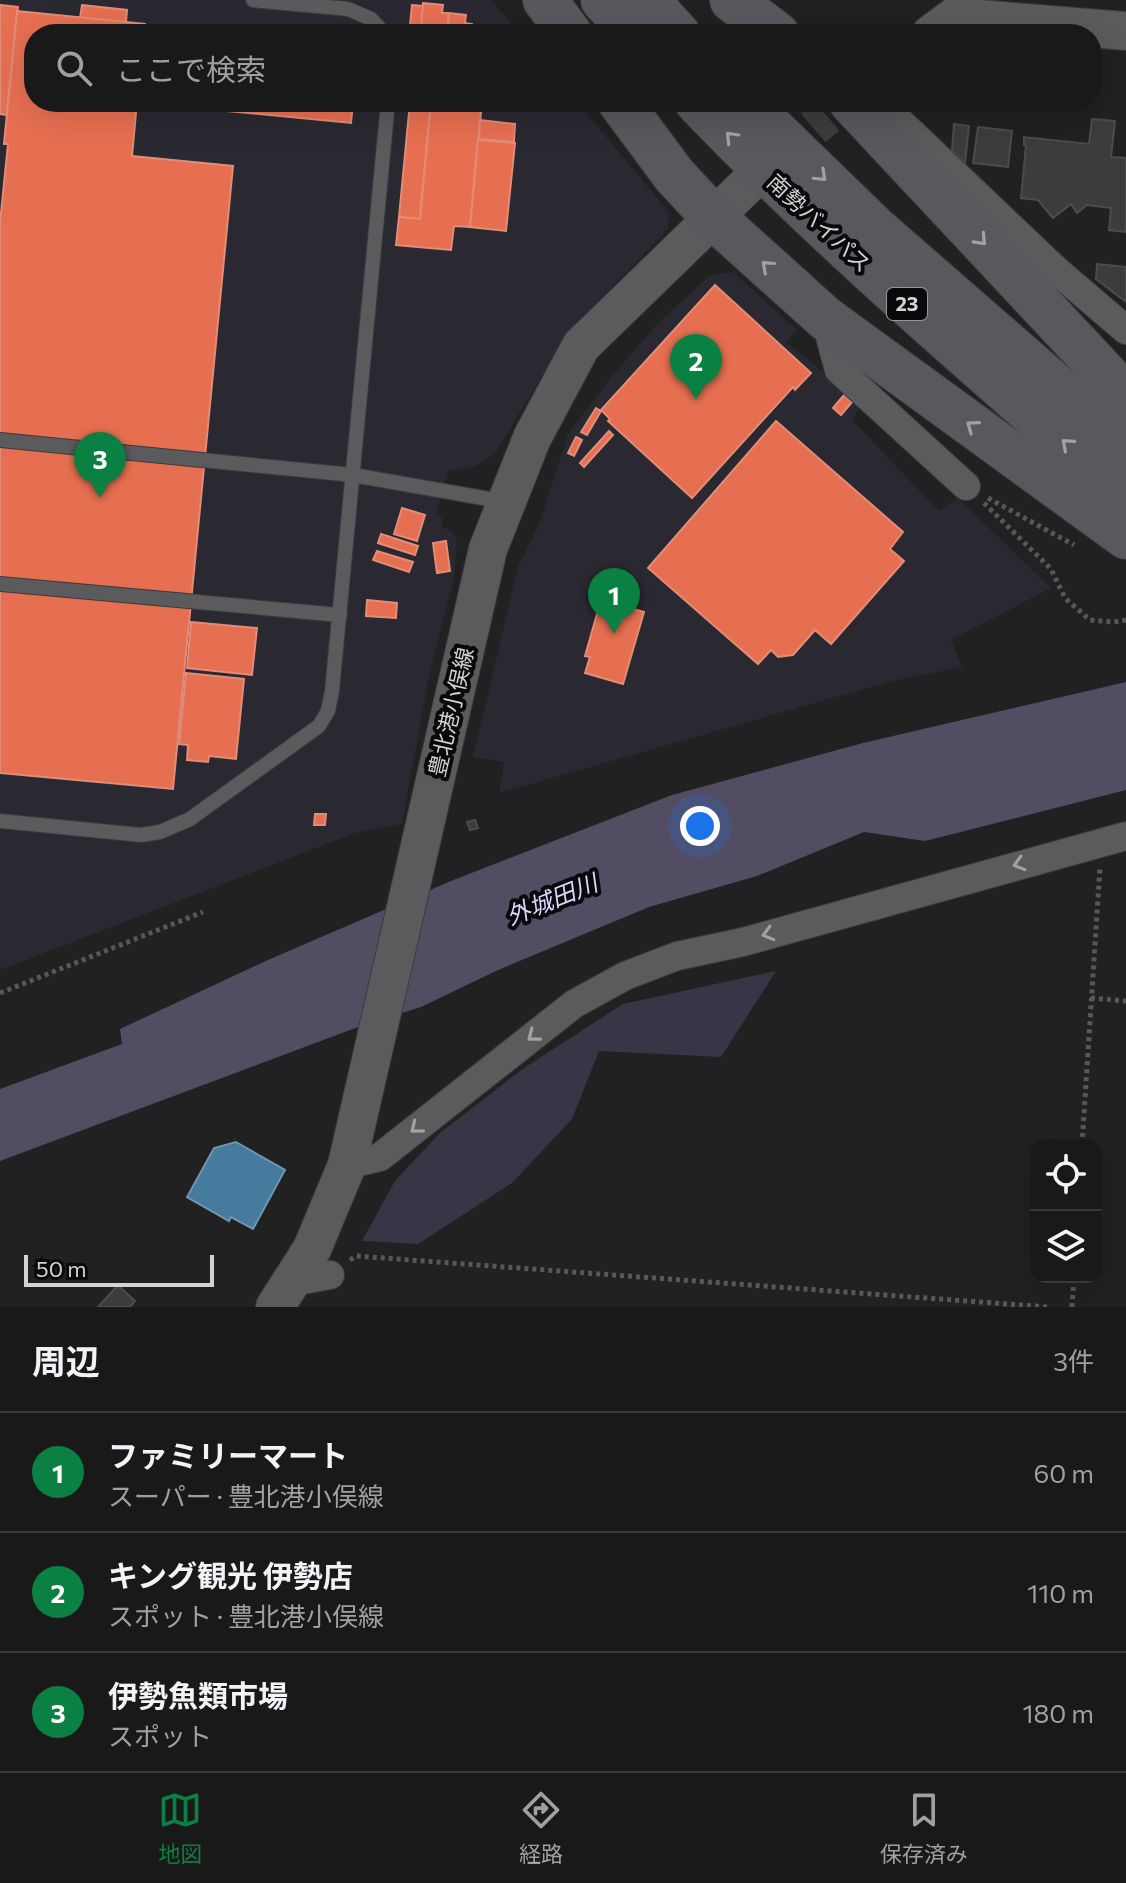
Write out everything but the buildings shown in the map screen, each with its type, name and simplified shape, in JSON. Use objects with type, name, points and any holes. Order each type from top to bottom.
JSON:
[{"type":"highway","points":[[545,0],[563,24]]},
{"type":"highway","points":[[603,0],[625,24]]},
{"type":"highway","points":[[647,0],[669,24]]},
{"type":"highway","points":[[732,0],[764,24]]},
{"type":"highway","points":[[627,112],[674,175],[714,218],[825,318],[1126,537]]},
{"type":"highway","name":"南勢バイパス","points":[[706,112],[852,256],[1126,496]]},
{"type":"highway","name":"南勢バイパス","points":[[755,112],[875,228],[1126,447]]},
{"type":"highway","points":[[845,112],[1126,396]]},
{"type":"main road","points":[[945,17],[1036,24]]},
{"type":"main road","points":[[1102,29],[1126,31]]},
{"type":"main road","name":"豊北港小俣線","points":[[284,1294],[312,1249],[347,1165],[488,549],[532,438],[581,346],[749,183]]},
{"type":"street","points":[[758,0],[778,24]]},
{"type":"street","points":[[890,112],[1057,271],[1126,330]]},
{"type":"street","points":[[825,318],[839,370],[966,486]]},
{"type":"street","points":[[347,1165],[380,1157],[574,1004],[625,976],[677,956],[743,942],[1126,836]]},
{"type":"street","points":[[284,1294],[330,1275]]},
{"type":"lane","points":[[253,0],[348,9],[376,24]]},
{"type":"lane","points":[[0,821],[141,835],[160,832],[190,819],[319,726],[328,711],[340,615],[387,112]]},
{"type":"lane","points":[[0,440],[353,475],[507,503]]},
{"type":"lane","points":[[0,584],[340,615]]},
{"type":"path","points":[[966,486],[1081,548]]},
{"type":"path","points":[[966,486],[1051,569],[1065,598],[1090,620],[1126,620]]},
{"type":"path","points":[[1082,1139],[1100,867],[1094,843]]},
{"type":"path","points":[[0,993],[203,912]]},
{"type":"path","points":[[1091,998],[1126,1001]]},
{"type":"path","points":[[330,1275],[356,1256],[1048,1307]]},
{"type":"path","points":[[1072,1307],[1074,1283]]},
{"type":"shaded area","points":[[0,0],[491,0],[511,24],[24,24],[24,112],[585,112],[669,212],[668,228],[588,312],[542,376],[496,452],[476,466],[448,471],[436,514],[442,518],[442,527],[452,532],[457,541],[454,579],[430,671],[402,824],[355,833],[0,970]]},
{"type":"shaded area","points":[[733,272],[797,330],[786,342],[862,403],[852,420],[939,511],[958,498],[1051,588],[951,640],[962,667],[892,681],[499,793],[504,762],[473,757],[518,567],[540,522],[568,434],[655,326],[710,275]]},
{"type":"shaded area","points":[[776,971],[721,1057],[599,1051],[572,1119],[512,1183],[418,1244],[362,1241],[395,1181],[441,1132],[524,1068],[623,1004]]},
{"type":"water","name":"外城田川","points":[[1126,682],[1126,790],[925,841],[864,832],[757,876],[649,907],[498,970],[421,1007],[358,1027],[0,1161],[0,1089],[122,1044],[120,1029],[268,960],[451,881],[672,795],[863,743]]},
{"type":"tunnel","points":[[770,165],[827,116]]},
{"type":"place","name":"キング観光 伊勢店","points":[[696,400]]},
{"type":"place","name":"伊勢魚類市場","points":[[100,498]]},
{"type":"place","name":"ファミリーマート","points":[[614,634]]}]
